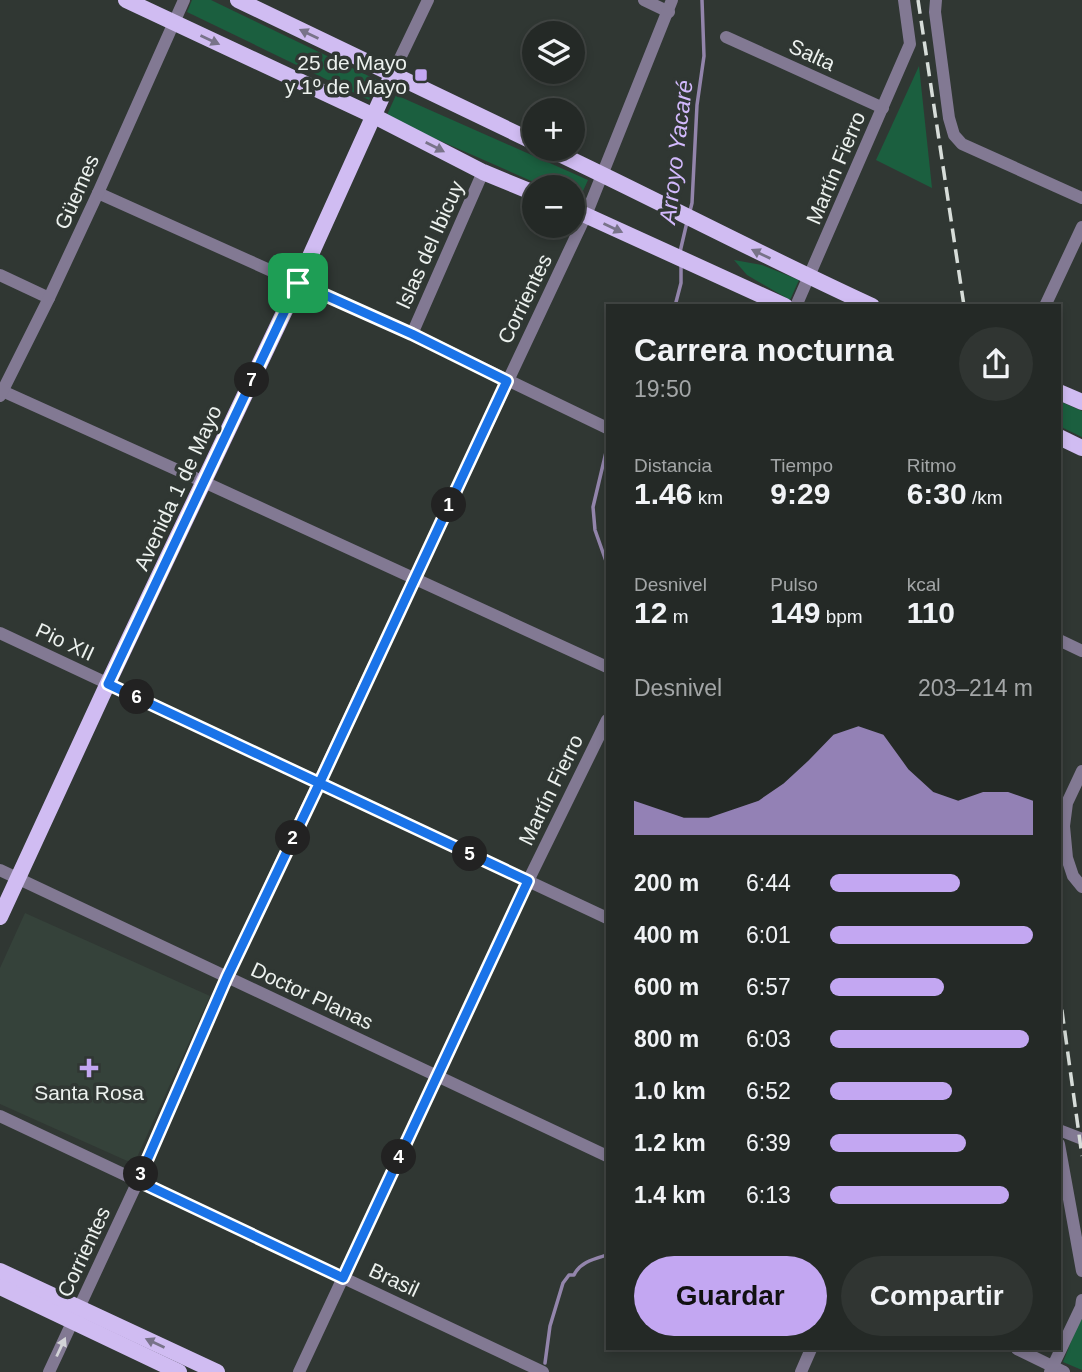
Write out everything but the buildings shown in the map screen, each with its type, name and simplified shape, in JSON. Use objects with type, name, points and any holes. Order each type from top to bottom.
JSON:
[{"type":"main road","points":[[126,0],[374,116],[483,172],[522,188]]},
{"type":"main road","points":[[238,0],[522,136]]},
{"type":"main road","name":"Avenida 1 de Mayo","points":[[0,917],[298,283],[392,75]]},
{"type":"main road","points":[[575,161],[868,304]]},
{"type":"main road","points":[[585,215],[781,304]]},
{"type":"main road","points":[[1061,392],[1082,402]]},
{"type":"main road","points":[[1061,438],[1082,448]]},
{"type":"main road","points":[[0,1271],[179,1372]]},
{"type":"main road","points":[[0,1287],[217,1372]]},
{"type":"street","name":"Güemes","points":[[1,393],[99,193],[184,0]]},
{"type":"street","name":"Avenida 1 de Mayo","points":[[392,75],[428,0]]},
{"type":"street","points":[[644,0],[670,6]]},
{"type":"street","name":"Martín Fierro","points":[[797,304],[910,44],[904,0]]},
{"type":"street","points":[[936,0],[938,38],[949,118],[954,135],[961,144],[1082,198]]},
{"type":"street","name":"Corrientes","points":[[585,202],[603,174],[670,6]]},
{"type":"street","name":"Salta","points":[[726,37],[883,108]]},
{"type":"street","name":"Islas del Ibicuy","points":[[412,334],[483,172]]},
{"type":"street","points":[[99,193],[412,334],[606,428]]},
{"type":"street","points":[[1046,304],[1082,227]]},
{"type":"street","name":"Corrientes","points":[[49,1372],[138,1181],[227,977],[507,381],[568,238]]},
{"type":"street","points":[[0,275],[49,298]]},
{"type":"street","points":[[1,393],[204,482],[606,667]]},
{"type":"street","name":"Pio XII","points":[[0,633],[606,918]]},
{"type":"street","points":[[1061,641],[1082,651]]},
{"type":"street","name":"Martín Fierro","points":[[299,1372],[528,881],[606,722]]},
{"type":"street","points":[[1082,771],[1067,803],[1064,826],[1067,858],[1073,876],[1082,887]]},
{"type":"street","name":"Doctor Planas","points":[[0,870],[606,1156]]},
{"type":"street","name":"Brasil","points":[[0,1116],[543,1372]]},
{"type":"street","points":[[1061,1131],[1082,1139]]},
{"type":"street","points":[[1061,1155],[1082,1271]]},
{"type":"street","points":[[1019,1350],[1055,1370],[1082,1300]]},
{"type":"street","points":[[801,1372],[811,1350]]},
{"type":"shaded area","name":"Santa Rosa","points":[[25,913],[210,996],[134,1164],[0,1104],[0,968]]},
{"type":"green space","points":[[192,0],[211,0],[379,81],[369,100],[187,12]]},
{"type":"green space","points":[[919,66],[932,188],[876,160]]},
{"type":"green space","points":[[396,95],[522,151],[522,161],[545,161],[577,175],[522,177],[386,117]]},
{"type":"green space","points":[[734,260],[762,265],[799,280],[790,300],[747,275]]},
{"type":"green space","points":[[1061,402],[1082,411],[1082,437],[1061,427]]},
{"type":"green space","points":[[1082,1314],[1082,1370],[1063,1362]]},
{"type":"waterway","name":"Arroyo Yacaré","points":[[690,211],[697,105],[704,56],[702,0]]},
{"type":"waterway","name":"Arroyo Yacaré","points":[[680,252],[687,222]]},
{"type":"waterway","name":"Arroyo Yacaré","points":[[676,304],[681,283],[681,264]]},
{"type":"waterway","name":"Arroyo Yacaré","points":[[606,452],[593,507],[595,530],[606,561]]},
{"type":"waterway","name":"Arroyo Yacaré","points":[[545,1363],[550,1326],[563,1283],[584,1264],[606,1255]]},
{"type":"railway","points":[[918,0],[964,304]]},
{"type":"railway","points":[[1061,1004],[1082,1156]]},
{"type":"place","name":"25 de Mayo y 1º de Mayo","points":[[421,75]]},
{"type":"place","name":"Santa Rosa","points":[[89,1068]]},
{"type":"route","points":[[298,283],[108,684],[320,782],[528,881],[343,1278],[138,1181],[227,977],[320,782],[507,381],[412,334],[298,283]]}]
